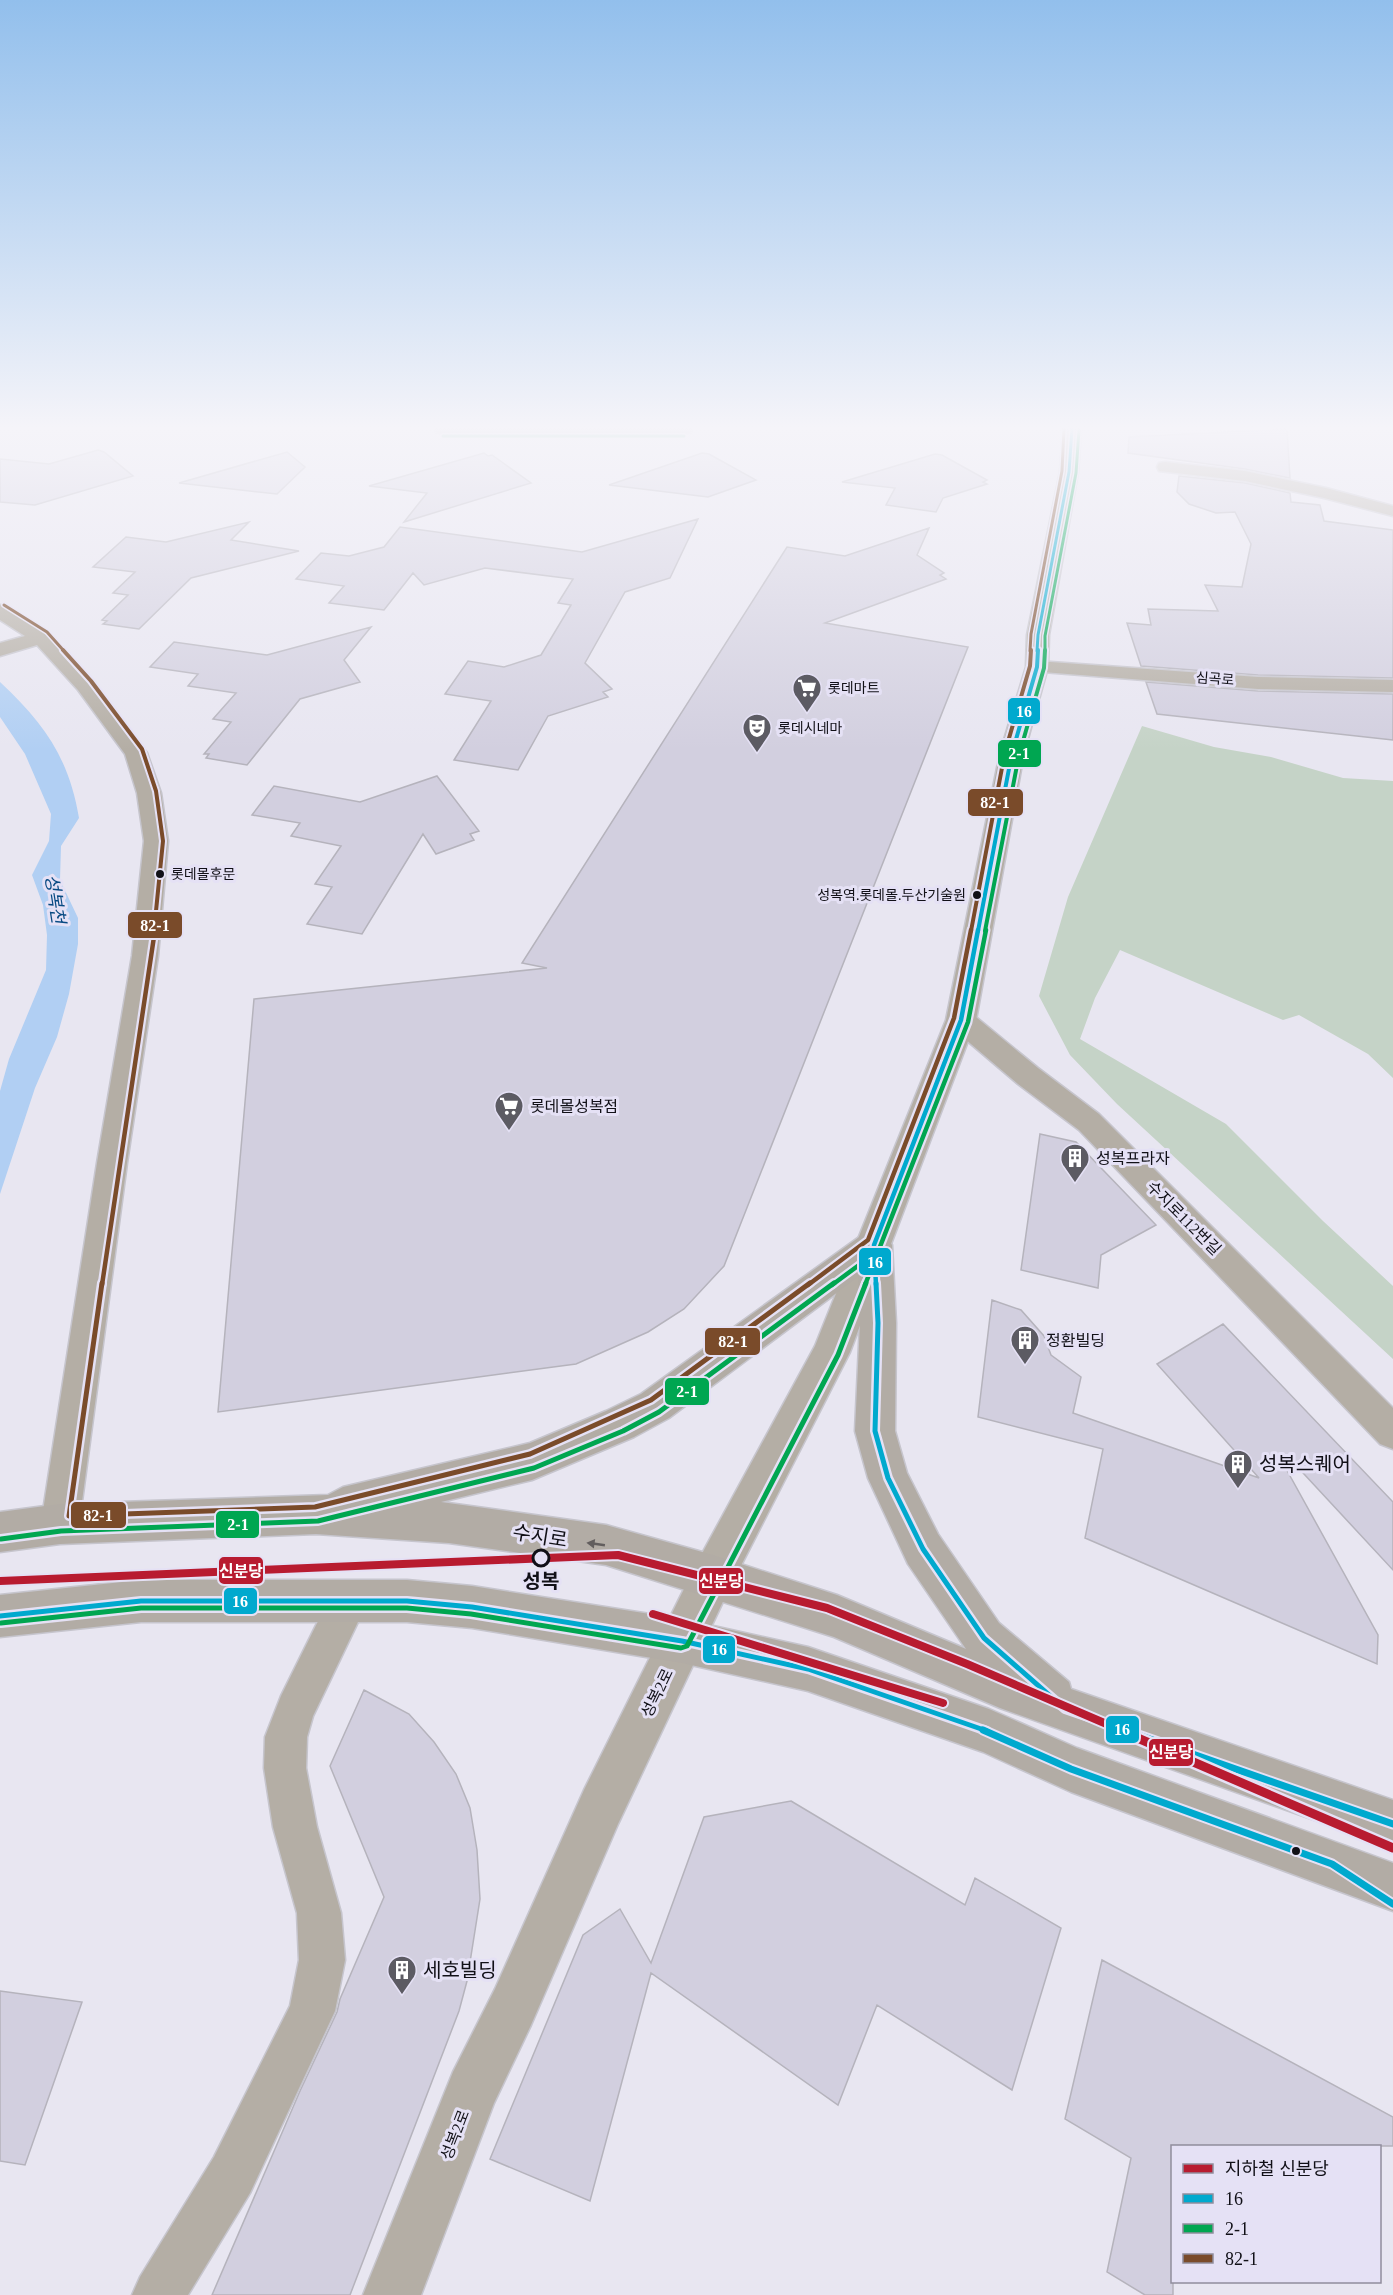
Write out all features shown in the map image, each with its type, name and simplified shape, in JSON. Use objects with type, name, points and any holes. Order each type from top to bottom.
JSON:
[{"type":"main road","points":[[316,1514],[532,1461],[620,1424],[655,1406],[686,1385],[874,1245]]},
{"type":"main road","points":[[874,1245],[878,1323],[875,1431],[888,1478],[923,1549],[984,1638],[1065,1709]]},
{"type":"main road","name":"수지로","points":[[2,1532],[60,1524],[316,1514],[449,1523],[606,1545],[713,1576],[837,1616],[1000,1686],[1393,1824]]},
{"type":"main road","points":[[0,1616],[141,1601],[407,1601],[472,1607],[682,1641],[808,1669],[989,1732],[1071,1769],[1393,1887]]},
{"type":"main road","points":[[1332,1864],[1393,1904]]},
{"type":"street","name":"성복2로","points":[[393,2295],[472,2091],[513,2007],[601,1807],[713,1576],[831,1352],[961,1020],[1012,753],[1037,667],[1038,636],[1057,536]]},
{"type":"street","points":[[0,611],[41,637],[85,686],[136,753],[149,793],[156,841],[145,956],[112,1164],[60,1524]]},
{"type":"street","points":[[7,649],[41,637]]},
{"type":"street","name":"심곡로","points":[[1037,667],[1258,682],[1361,687],[1393,686]]},
{"type":"street","name":"수지로112번길","points":[[961,1020],[1028,1076],[1089,1122],[1272,1306],[1393,1432]]},
{"type":"street","points":[[158,2295],[232,2175],[312,2011],[322,1960],[319,1914],[295,1827],[285,1768],[285,1737],[295,1710],[349,1601]]},
{"type":"green space","points":[[1142,726],[1214,747],[1271,757],[1343,778],[1393,781],[1393,1078],[1368,1054],[1299,1015],[1283,1020],[1120,950],[1095,998],[1080,1039],[1226,1124],[1323,1221],[1393,1286],[1393,1359],[1117,1104],[1070,1055],[1039,996],[1068,897]]},
{"type":"water","name":"성복천","points":[[0,682],[30,712],[52,743],[69,777],[79,818],[61,846],[60,880],[78,918],[78,944],[69,994],[57,1037],[35,1088],[0,1194],[0,1091],[9,1059],[46,970],[47,935],[43,905],[32,875],[49,841],[51,814],[25,754],[0,717]]},
{"type":"building","points":[[190,536],[235,536],[231,540],[299,551],[191,578],[139,629],[103,624],[107,621],[102,620],[128,595],[113,593],[135,572],[93,567],[126,537],[166,542]]},
{"type":"building","points":[[393,536],[466,536],[582,552],[638,536],[690,536],[670,578],[625,592],[585,663],[612,689],[603,692],[608,697],[548,716],[518,770],[454,760],[491,701],[445,694],[468,661],[504,667],[541,655],[571,605],[558,603],[573,579],[485,568],[424,585],[413,573],[384,610],[329,603],[344,586],[296,579],[321,553],[349,556],[384,547]]},
{"type":"building","name":"롯데몰성복점","points":[[905,536],[925,536],[917,555],[944,573],[940,575],[946,579],[825,623],[968,647],[724,1266],[684,1309],[648,1332],[576,1364],[218,1412],[254,999],[547,968],[522,963],[787,547],[845,556]]},
{"type":"building","points":[[1247,536],[1393,536],[1393,678],[1258,675],[1141,666],[1127,623],[1151,625],[1148,609],[1218,611],[1205,585],[1242,587],[1251,544]]},
{"type":"building","points":[[371,627],[344,660],[360,682],[300,699],[247,765],[206,758],[209,754],[204,754],[231,722],[213,719],[236,693],[188,686],[198,674],[150,667],[174,642],[267,655]]},
{"type":"building","points":[[1146,682],[1258,691],[1393,694],[1393,740],[1157,714]]},
{"type":"building","points":[[437,776],[479,831],[470,834],[474,840],[436,854],[423,834],[362,934],[307,924],[332,887],[315,884],[341,846],[291,836],[300,823],[252,815],[274,786],[360,802]]},
{"type":"building","name":"성복프라자","points":[[1040,1134],[1076,1142],[1156,1225],[1101,1255],[1098,1288],[1021,1270]]},
{"type":"building","name":"성복스퀘어","points":[[992,1300],[1021,1310],[1044,1336],[1051,1355],[1081,1377],[1073,1413],[1259,1478],[1157,1364],[1223,1324],[1393,1502],[1393,1570],[1291,1460],[1284,1465],[1378,1635],[1377,1664],[1085,1538],[1103,1449],[978,1417]]},
{"type":"building","name":"세호빌딩","points":[[364,1690],[409,1714],[434,1742],[456,1774],[470,1808],[477,1850],[480,1899],[467,1981],[459,2011],[350,2295],[212,2295],[300,2091],[337,2012],[340,1999],[384,1897],[330,1766]]},
{"type":"building","points":[[791,1801],[965,1905],[975,1878],[1061,1928],[1012,2090],[877,2005],[838,2105],[651,1973],[590,2201],[490,2159],[583,1935],[620,1909],[651,1963],[704,1817]]},
{"type":"building","points":[[1102,1960],[1393,2117],[1393,2146],[1171,2145],[1171,2283],[1173,2283],[1173,2295],[1145,2295],[1107,2272],[1131,2158],[1065,2119]]},
{"type":"building","points":[[0,1991],[82,2002],[25,2165],[0,2161]]},
{"type":"metro line","name":"신분당","points":[[0,1581],[618,1555],[827,1608],[967,1664],[1393,1848]]},
{"type":"metro line","name":"신분당","points":[[653,1614],[943,1703]]},
{"type":"transit line","name":"82-1","points":[[4,605],[47,632],[91,681],[142,749],[156,791],[163,841],[152,957],[119,1164],[69,1516],[315,1507],[530,1454],[617,1417],[651,1400],[682,1379],[868,1240],[954,1018],[1005,752],[1030,666],[1031,634],[1050,536]]},
{"type":"transit line","name":"16","points":[[1057,536],[1038,635],[1037,667],[1012,753],[961,1020],[874,1245],[878,1323],[875,1431],[888,1478],[923,1549],[984,1638],[1065,1709],[1393,1824]]},
{"type":"transit line","name":"2-1","points":[[1,1623],[141,1608],[407,1608],[471,1614],[681,1648],[687,1646],[838,1355],[968,1022],[1019,755],[1044,668],[1045,636],[1064,536]]},
{"type":"transit line","name":"2-1","points":[[1,1539],[61,1531],[318,1521],[534,1468],[623,1431],[659,1412],[878,1251]]},
{"type":"transit line","name":"16","points":[[0,1616],[141,1601],[407,1601],[472,1607],[682,1641],[808,1669],[989,1732],[1071,1769],[1332,1864],[1393,1904]]},
{"type":"place","name":"롯데마트","points":[[807,714]]},
{"type":"place","name":"롯데시네마","points":[[757,754]]},
{"type":"place","name":"롯데몰후문","points":[[160,874]]},
{"type":"place","name":"성복역.롯데몰.두산기술원","points":[[977,895]]},
{"type":"place","name":"롯데몰성복점","points":[[509,1132]]},
{"type":"place","name":"성복프라자","points":[[1075,1184]]},
{"type":"place","name":"정환빌딩","points":[[1025,1366]]},
{"type":"place","name":"성복스퀘어","points":[[1238,1490]]},
{"type":"place","name":"성복","points":[[541,1558]]},
{"type":"place","name":"세호빌딩","points":[[402,1996]]}]
